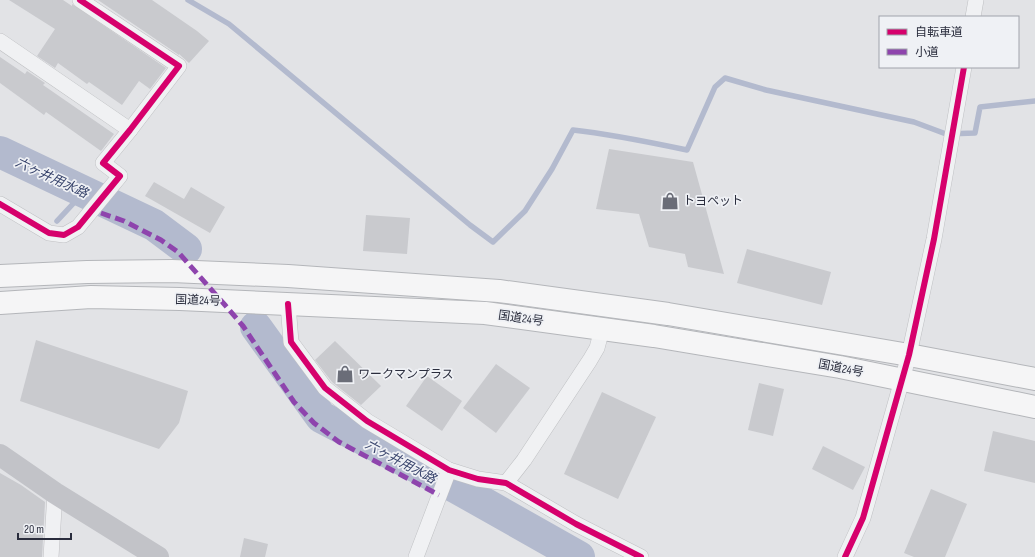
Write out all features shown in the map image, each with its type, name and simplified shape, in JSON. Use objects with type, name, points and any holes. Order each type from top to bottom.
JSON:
[{"type":"highway","name":"国道24号","points":[[0,276],[87,272],[172,271],[288,276],[499,291],[668,314],[909,355],[1035,379]]},
{"type":"highway","name":"国道24号","points":[[0,304],[91,297],[180,299],[485,313],[654,336],[840,367],[1035,407]]},
{"type":"main road","points":[[0,455],[55,493],[158,557]]},
{"type":"street","points":[[0,204],[49,233],[64,235],[78,227],[120,176],[103,163],[179,66],[80,0]]},
{"type":"street","points":[[973,16],[976,0]]},
{"type":"street","points":[[0,41],[130,130]]},
{"type":"street","points":[[845,557],[863,518],[909,355],[934,239],[964,68]]},
{"type":"street","points":[[288,304],[291,342],[325,388],[367,421],[449,470],[478,479],[506,483],[576,524],[640,557]]},
{"type":"street","points":[[506,483],[524,460],[590,360],[597,348],[602,329]]},
{"type":"street","points":[[416,557],[449,470]]},
{"type":"street","points":[[51,557],[55,493]]},
{"type":"building","points":[[9,0],[63,0],[72,6],[72,4],[166,68],[150,89],[139,81],[122,105],[89,82],[87,84],[58,63],[55,68],[37,56],[55,29]]},
{"type":"building","points":[[98,0],[152,0],[209,41],[189,63],[179,54]]},
{"type":"building","points":[[0,57],[25,74],[27,71],[45,83],[43,85],[114,134],[101,151],[46,112],[44,115],[0,83]]},
{"type":"building","points":[[609,149],[693,162],[724,274],[688,267],[685,254],[649,247],[639,214],[596,209]]},
{"type":"building","points":[[154,182],[184,199],[191,187],[225,207],[210,233],[145,196]]},
{"type":"building","points":[[366,215],[410,218],[407,254],[363,251]]},
{"type":"building","points":[[747,249],[831,272],[822,305],[737,283]]},
{"type":"building","points":[[36,340],[188,391],[179,423],[159,449],[20,401]]},
{"type":"building","points":[[335,341],[381,386],[361,405],[332,382],[315,360]]},
{"type":"building","points":[[496,364],[530,388],[496,433],[463,408]]},
{"type":"building","points":[[427,376],[462,401],[442,431],[406,406]]},
{"type":"building","points":[[759,383],[784,389],[773,436],[748,430]]},
{"type":"building","points":[[602,392],[656,417],[618,499],[564,474]]},
{"type":"building","points":[[993,431],[1035,441],[1035,483],[984,471]]},
{"type":"building","points":[[823,446],[865,467],[853,490],[812,469]]},
{"type":"building","points":[[0,473],[21,485],[45,502],[42,557],[0,557]]},
{"type":"building","points":[[931,489],[967,504],[945,557],[914,557],[904,553]]},
{"type":"building","points":[[244,538],[268,544],[265,557],[240,557]]},
{"type":"waterway","points":[[188,0],[229,24],[470,225],[493,242],[525,211],[552,169],[573,130],[616,136],[687,150],[715,87],[725,78],[766,90],[914,122],[946,134],[975,133],[980,107],[1035,101]]},
{"type":"waterway","name":"六ヶ井用水路","points":[[0,152],[154,225],[186,249]]},
{"type":"waterway","points":[[57,221],[84,192]]},
{"type":"waterway","name":"六ヶ井用水路","points":[[256,327],[321,417],[457,488],[579,557]]},
{"type":"marked path","points":[[101,213],[124,221],[161,240],[178,252],[243,326],[294,402],[314,423],[339,442],[439,495]]},
{"type":"cycle path","points":[[0,204],[49,233],[64,235],[78,227],[120,176],[103,163],[179,66],[80,0]]},
{"type":"cycle path","points":[[845,557],[863,518],[909,355],[934,239],[964,68]]},
{"type":"cycle path","points":[[288,304],[291,342],[325,388],[367,421],[449,470],[478,479],[506,483],[576,524],[641,557]]},
{"type":"place","name":"トヨペット","points":[[670,201]]},
{"type":"place","name":"ワークマンプラス","points":[[345,374]]}]
